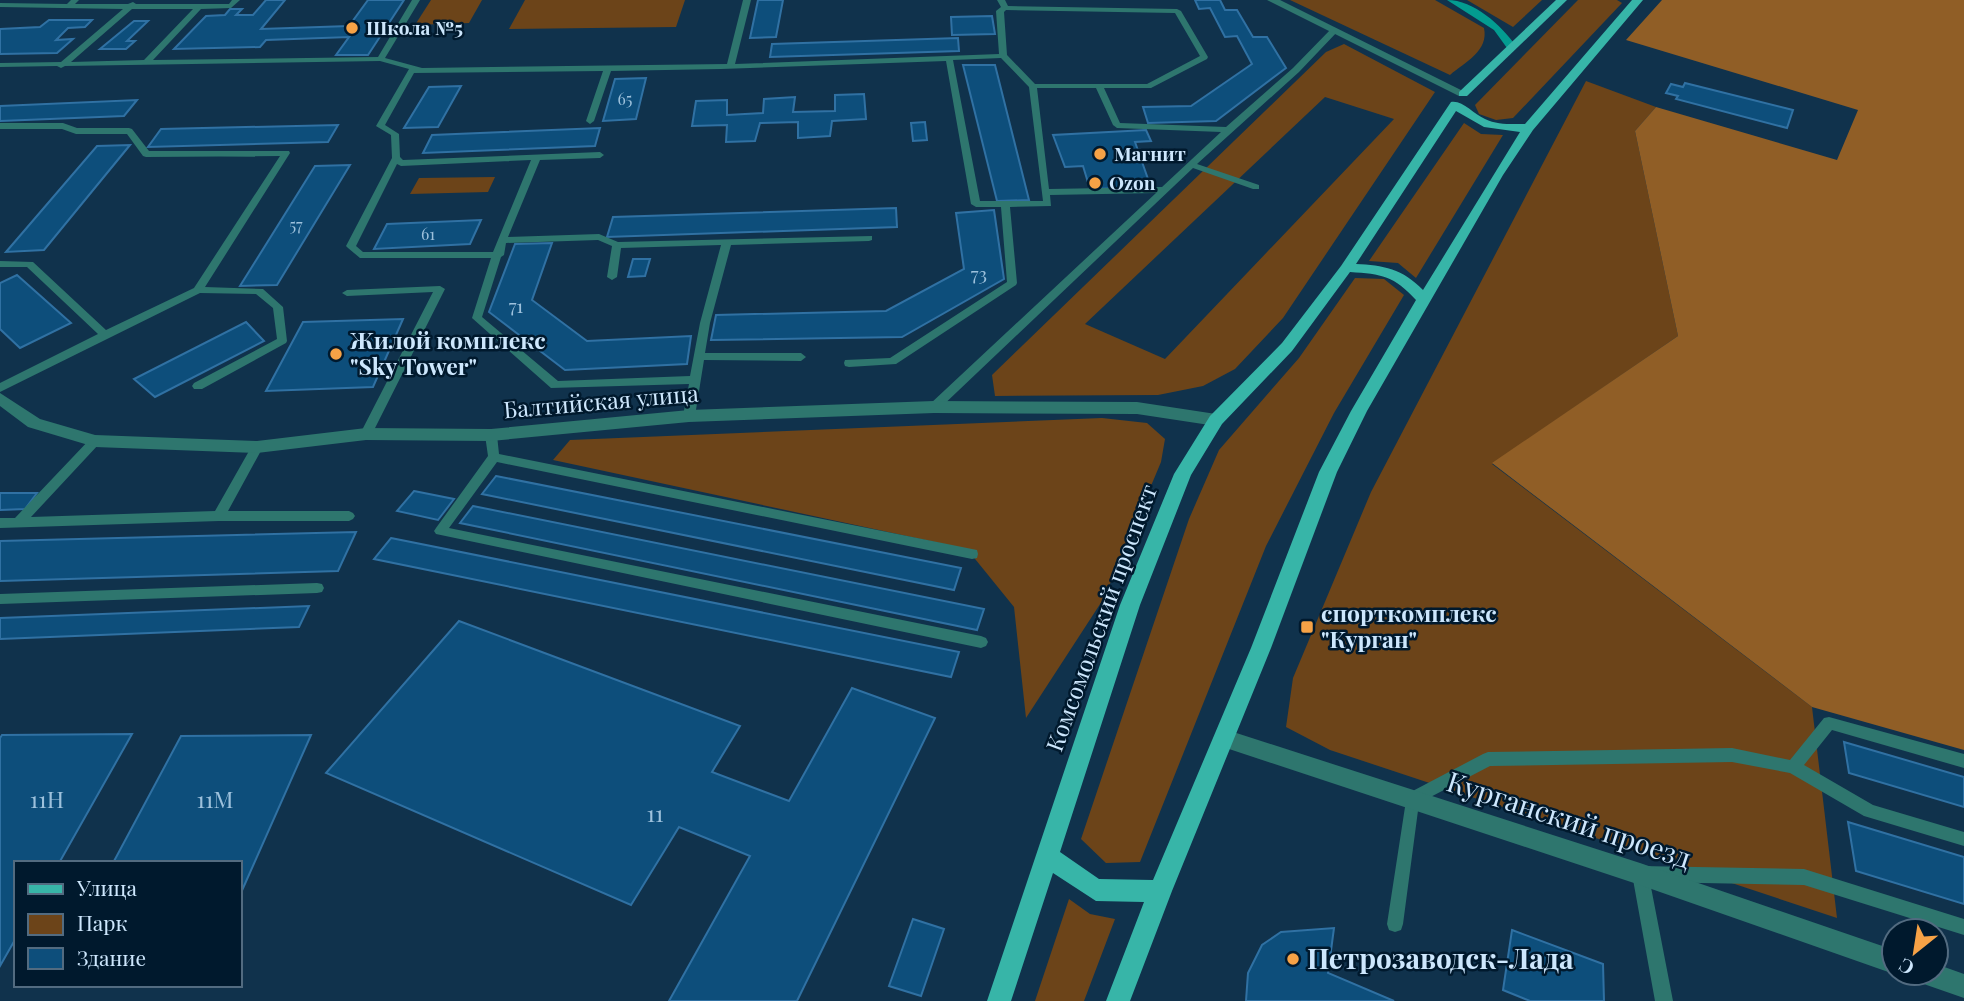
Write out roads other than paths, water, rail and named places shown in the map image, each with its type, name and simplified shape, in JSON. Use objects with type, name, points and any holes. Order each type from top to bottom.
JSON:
[{"type":"main road","points":[[1452,0],[1498,28],[1511,46]]},
{"type":"main road","name":"Комсомольский проспект","points":[[999,1001],[1130,606],[1183,474],[1216,420],[1287,347],[1346,268],[1459,99],[1511,46],[1562,0]]},
{"type":"main road","points":[[1118,1001],[1328,472],[1424,300],[1528,128],[1635,1]]},
{"type":"main road","points":[[1459,99],[1471,119],[1489,126],[1528,128]]},
{"type":"main road","points":[[1346,268],[1388,271],[1405,278],[1424,300]]},
{"type":"main road","points":[[1047,856],[1096,890],[1160,891]]},
{"type":"street","points":[[1272,0],[1459,99]]},
{"type":"street","name":"Балтийская улица","points":[[0,398],[34,422],[95,441],[257,447],[366,434],[491,435],[689,416],[934,407],[1136,408],[1216,420]]},
{"type":"street","name":"Курганский проезд","points":[[1224,738],[1640,874],[1880,957]]},
{"type":"lane","points":[[61,66],[138,0]]},
{"type":"lane","points":[[0,5],[72,3],[130,7],[200,7],[231,6],[236,0]]},
{"type":"lane","points":[[380,59],[416,0]]},
{"type":"lane","points":[[731,66],[747,0]]},
{"type":"lane","points":[[949,58],[976,204],[1005,205],[1048,204],[1033,86],[1003,56],[1000,11],[1003,4],[1177,10],[1204,57],[1148,86],[1033,86]]},
{"type":"lane","points":[[145,64],[200,7]]},
{"type":"lane","points":[[934,407],[1228,130],[1296,70],[1334,31]]},
{"type":"lane","points":[[499,255],[360,255],[351,246],[397,158],[395,134],[380,126],[411,71],[731,66],[1003,56]]},
{"type":"lane","points":[[0,65],[380,59],[429,71]]},
{"type":"lane","points":[[590,121],[608,68]]},
{"type":"lane","points":[[1099,86],[1117,125],[1228,130]]},
{"type":"lane","points":[[0,126],[63,126],[76,131],[130,131],[146,154],[286,153],[198,290]]},
{"type":"lane","points":[[397,158],[401,163],[600,155]]},
{"type":"lane","points":[[537,157],[502,240],[477,318],[555,385],[695,380]]},
{"type":"lane","points":[[1192,165],[1256,187]]},
{"type":"lane","points":[[1045,192],[1165,190]]},
{"type":"lane","points":[[849,363],[892,361],[1012,283],[1005,205]]},
{"type":"lane","points":[[502,240],[599,237],[617,245],[869,238]]},
{"type":"lane","points":[[689,416],[705,323],[727,242]]},
{"type":"lane","points":[[612,277],[617,245]]},
{"type":"lane","points":[[0,264],[30,264],[105,335]]},
{"type":"lane","points":[[347,293],[440,289],[366,434]]},
{"type":"lane","points":[[0,388],[198,290],[259,291],[278,307],[282,341],[198,386]]},
{"type":"lane","points":[[701,356],[801,356]]},
{"type":"lane","points":[[491,435],[494,457],[440,531],[981,642]]},
{"type":"lane","points":[[18,523],[95,441]]},
{"type":"lane","points":[[219,516],[257,447]]},
{"type":"lane","points":[[494,457],[972,554]]},
{"type":"lane","points":[[0,523],[219,516],[349,516]]},
{"type":"lane","points":[[0,599],[317,588]]},
{"type":"lane","points":[[1793,766],[1829,723],[1964,761]]},
{"type":"lane","points":[[1395,924],[1412,799],[1489,759],[1732,755],[1793,766],[1869,811],[1964,839]]},
{"type":"lane","points":[[1664,1001],[1640,874],[1804,877],[1964,927]]},
{"type":"place","name":"Школа №5","points":[[352,28]]},
{"type":"place","name":"Магнит","points":[[1100,154]]},
{"type":"place","name":"Ozon","points":[[1095,183]]},
{"type":"place","name":"Жилой комплекс \"Sky Tower\"","points":[[336,354]]},
{"type":"place","name":"спорткомплекс \"Курган\"","points":[[1307,627]]},
{"type":"place","name":"Петрозаводск-Лада","points":[[1293,959]]}]
